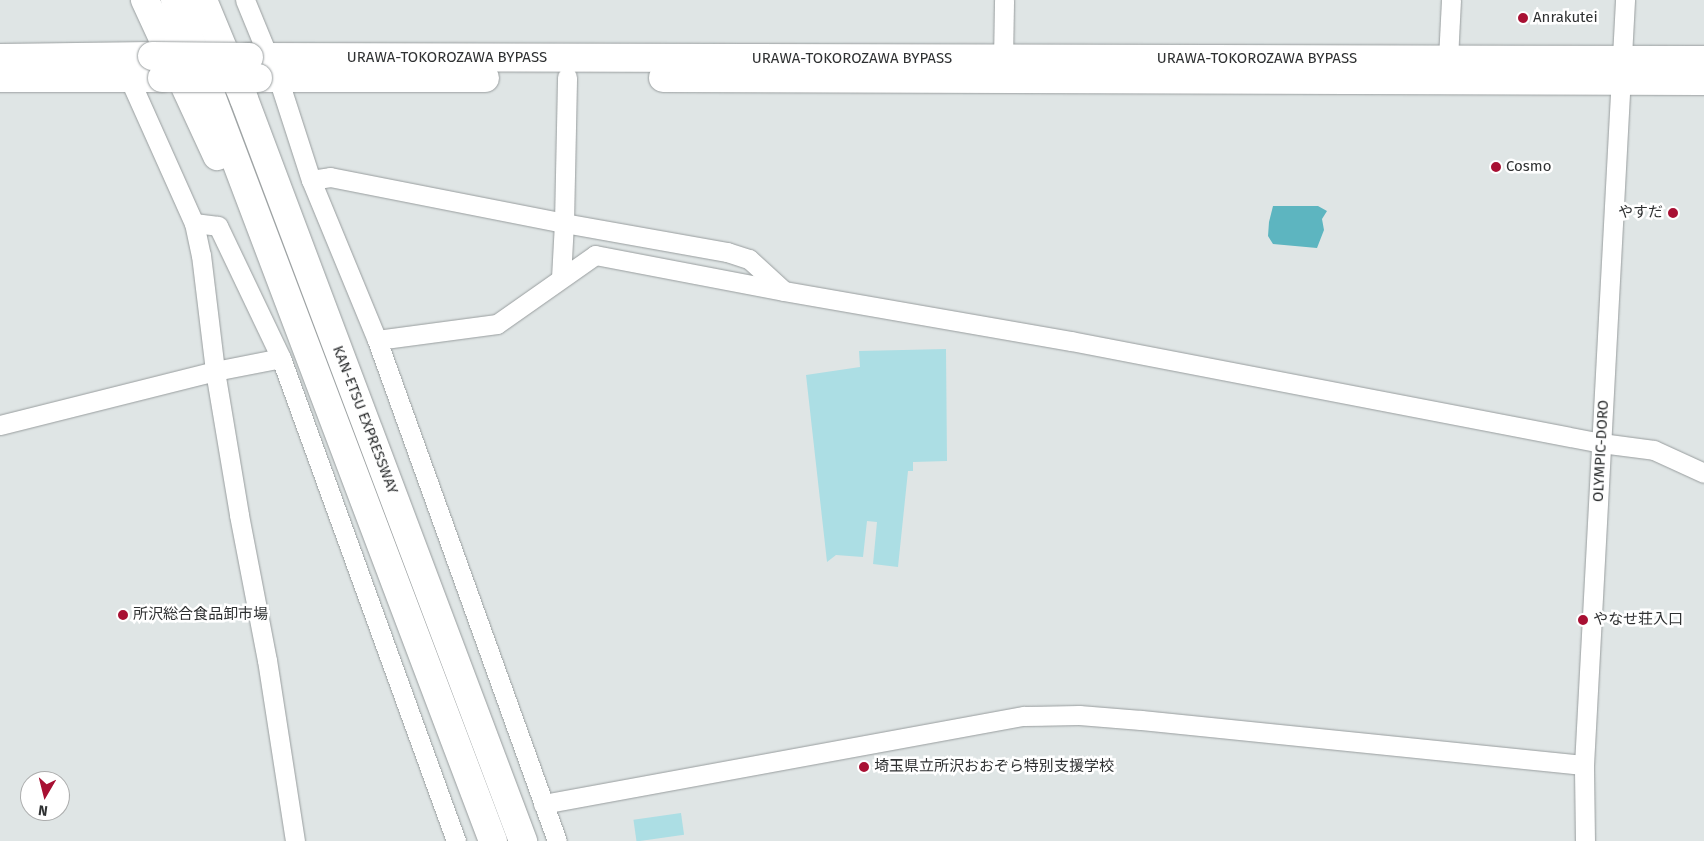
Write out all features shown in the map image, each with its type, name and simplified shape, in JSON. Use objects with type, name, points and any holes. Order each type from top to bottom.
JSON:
[{"type":"highway","points":[[145,0],[312,359]]},
{"type":"highway","name":"KAN-ETSU EXPRESSWAY","points":[[175,0],[493,841]]},
{"type":"highway","name":"KAN-ETSU EXPRESSWAY","points":[[203,0],[247,108],[523,841]]},
{"type":"highway","name":"URAWA-TOKOROZAWA BYPASS","points":[[0,58],[125,67],[1003,60],[1448,59],[1621,71],[1704,81]]},
{"type":"highway","name":"URAWA-TOKOROZAWA BYPASS","points":[[263,67],[567,77],[1621,71],[1704,60]]},
{"type":"highway","name":"URAWA-TOKOROZAWA BYPASS","points":[[0,78],[125,67]]},
{"type":"street","points":[[245,0],[263,67],[312,180],[377,340],[557,841]]},
{"type":"street","points":[[1003,60],[1004,0]]},
{"type":"street","points":[[1448,59],[1451,0]]},
{"type":"street","name":"OLYMPIC-DORO","points":[[1585,841],[1584,765],[1625,0]]},
{"type":"street","points":[[125,67],[194,223],[201,255],[215,371],[239,515],[267,660],[295,841]]},
{"type":"street","points":[[561,278],[567,77]]},
{"type":"street","points":[[312,180],[330,177],[564,223],[727,252],[749,259],[784,291]]},
{"type":"street","points":[[194,223],[218,226],[281,358],[456,841]]},
{"type":"street","points":[[377,340],[497,324],[595,255],[784,291],[1071,341],[1601,443],[1654,450],[1704,473]]},
{"type":"street","points":[[0,425],[215,371],[281,358]]},
{"type":"street","points":[[543,804],[1024,716],[1079,715],[1141,720],[1584,765]]},
{"type":"shaded area","points":[[1273,206],[1318,206],[1327,211],[1322,219],[1324,230],[1317,248],[1273,244],[1268,236]]},
{"type":"shaded area","points":[[946,349],[947,461],[913,462],[913,471],[908,471],[898,567],[873,564],[877,522],[867,521],[863,557],[836,555],[827,562],[806,375],[860,367],[859,351]]},
{"type":"shaded area","points":[[681,813],[684,835],[636,841],[633,820]]},
{"type":"place","name":"Anrakutei","points":[[1523,18]]},
{"type":"place","name":"Cosmo","points":[[1496,167]]},
{"type":"place","name":"やすだ","points":[[1673,213]]},
{"type":"place","name":"所沢総合食品卸市場","points":[[123,615]]},
{"type":"place","name":"やなせ荘入口","points":[[1583,620]]},
{"type":"place","name":"埼玉県立所沢おおぞら特別支援学校","points":[[864,767]]}]
